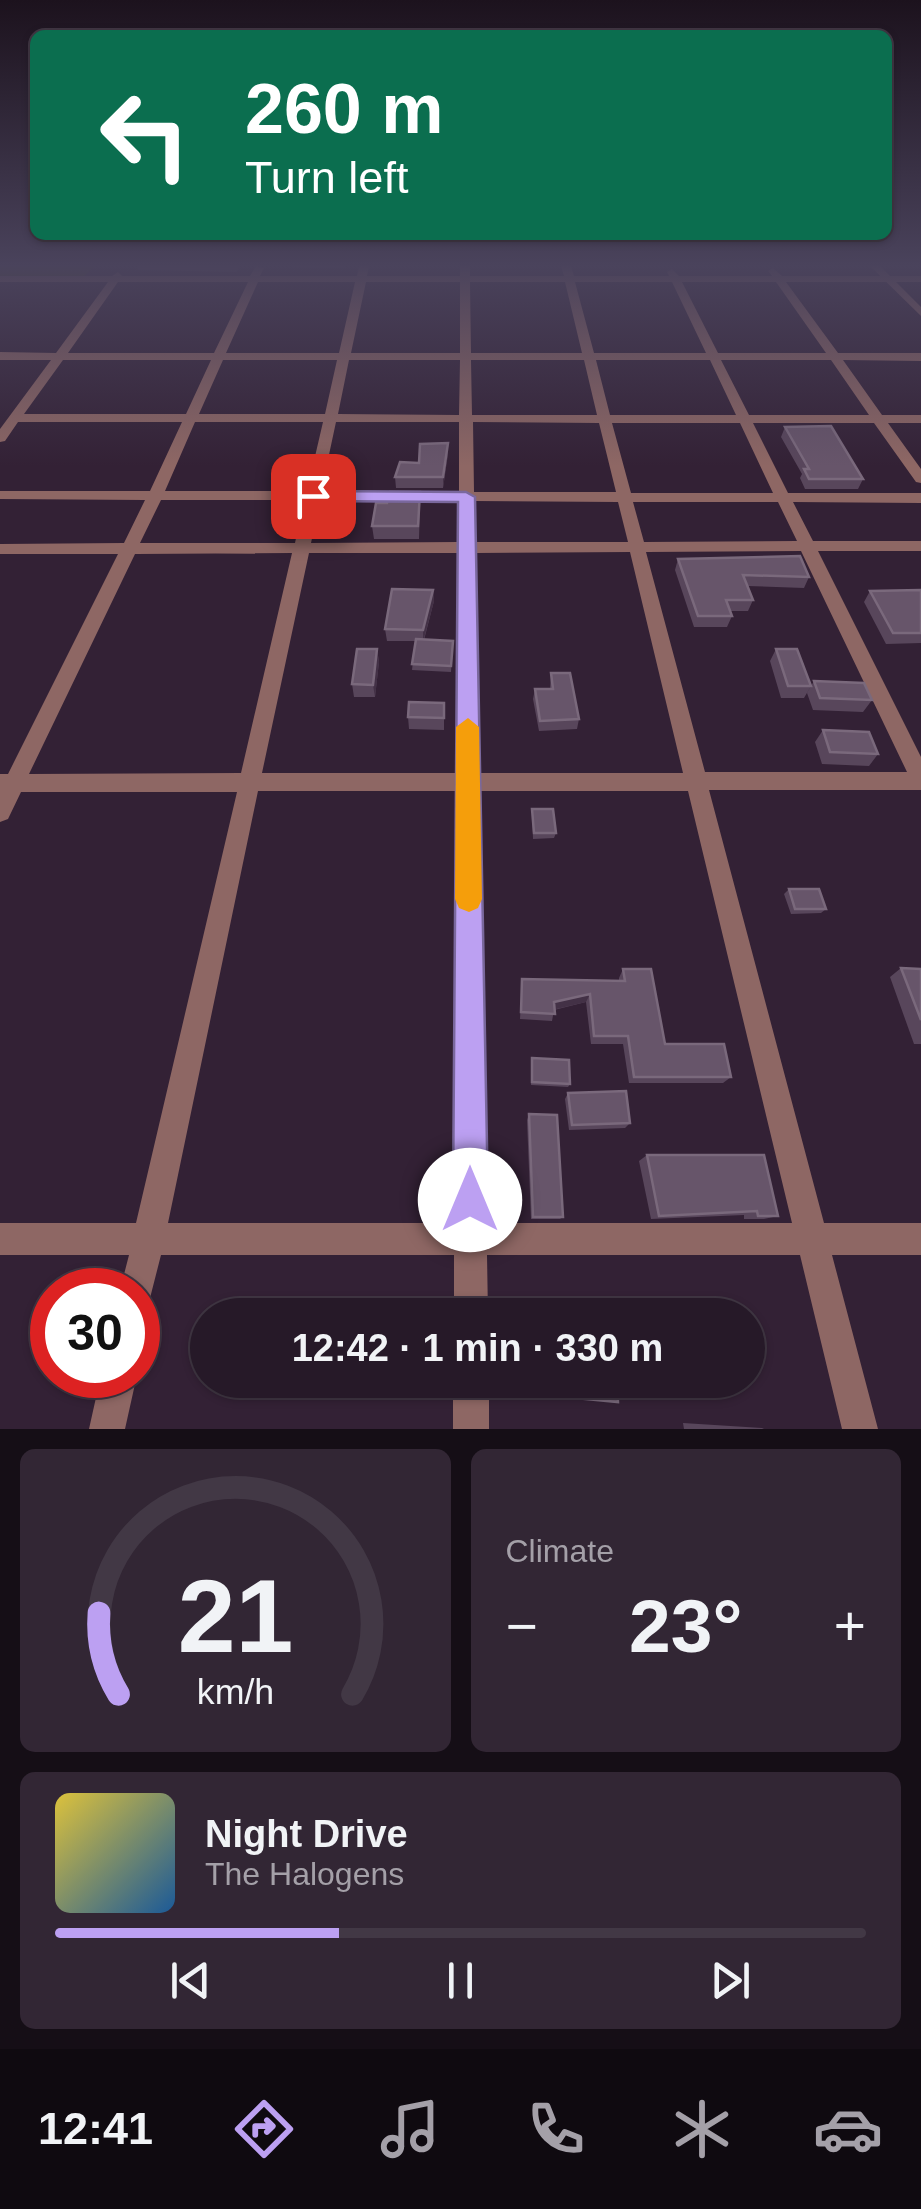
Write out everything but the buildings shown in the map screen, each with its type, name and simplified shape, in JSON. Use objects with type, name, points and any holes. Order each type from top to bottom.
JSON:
[{"type":"street","points":[[0,438],[77,333]]},
{"type":"street","points":[[0,812],[7,784],[155,496],[228,333]]},
{"type":"street","points":[[142,1268],[349,333]]},
{"type":"street","points":[[466,333],[471,1298]]},
{"type":"street","points":[[583,333],[860,1429]]},
{"type":"street","points":[[7,784],[921,780],[702,333]]},
{"type":"street","points":[[817,333],[921,479]]},
{"type":"street","points":[[0,356],[921,357]]},
{"type":"street","points":[[15,418],[921,419]]},
{"type":"street","points":[[0,495],[921,498]]},
{"type":"street","points":[[0,549],[921,546]]},
{"type":"street","points":[[0,1239],[921,1239]]},
{"type":"street","points":[[106,1429],[113,1398]]},
{"type":"street","points":[[471,1398],[472,1429]]},
{"type":"slow traffic","points":[[468,727],[469,899]]},
{"type":"route","points":[[313,496],[466,497],[470,1200]]}]
